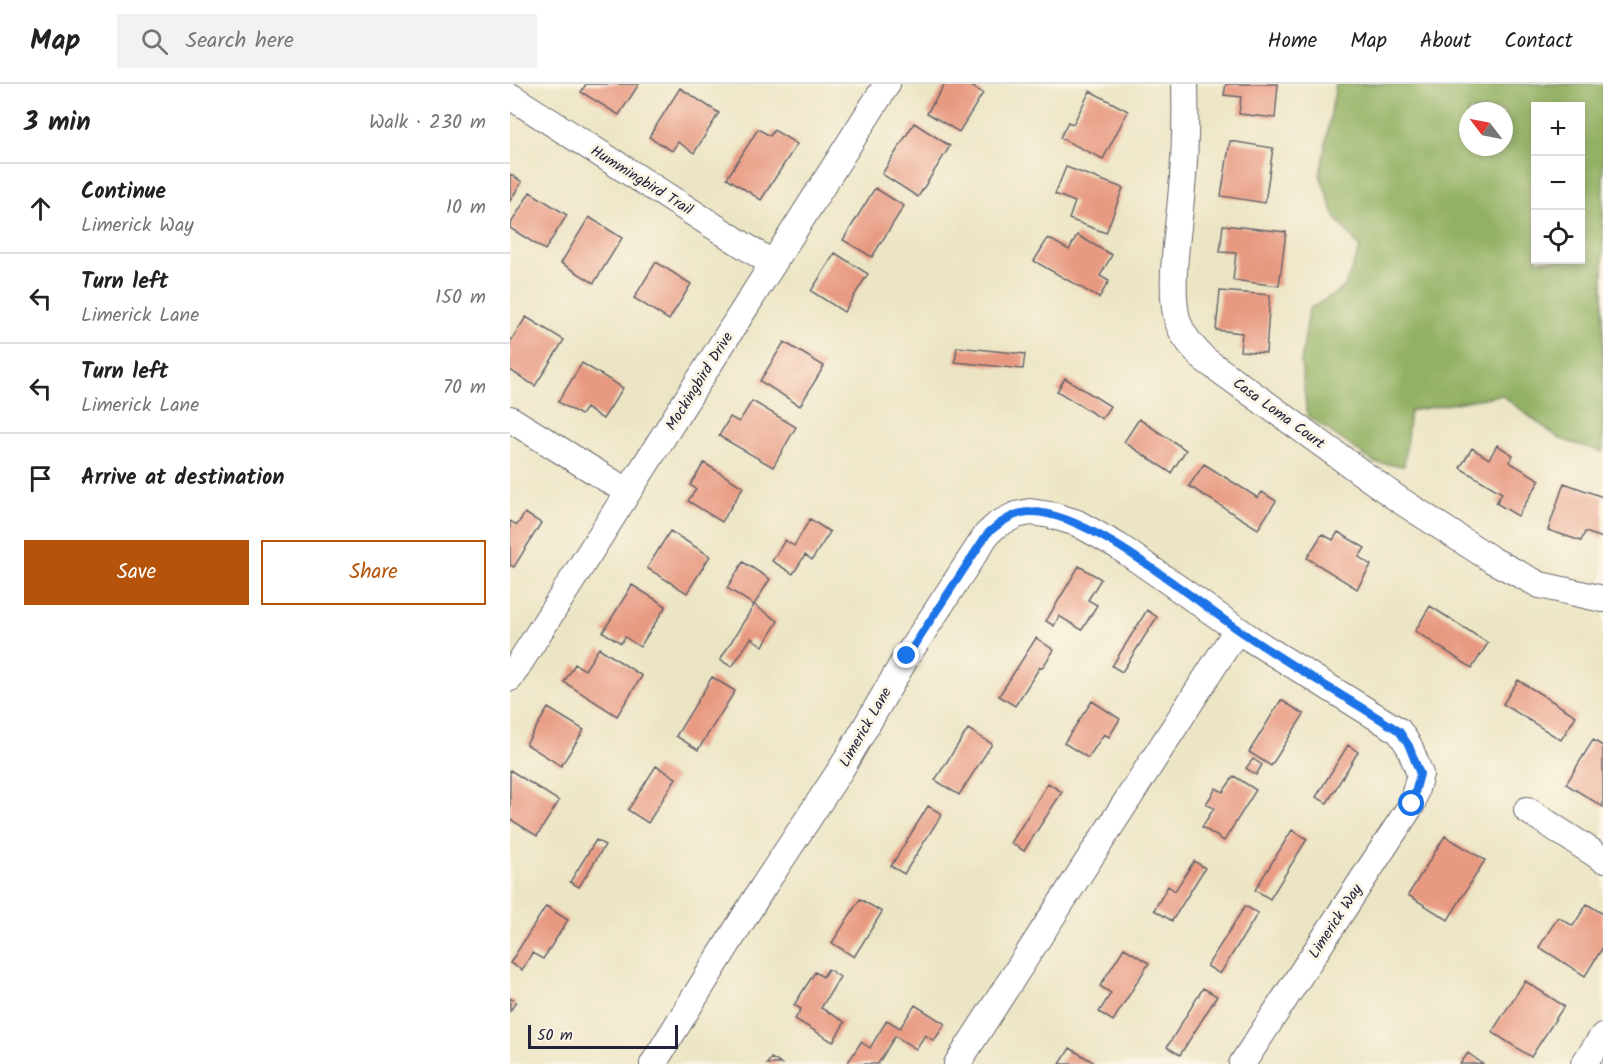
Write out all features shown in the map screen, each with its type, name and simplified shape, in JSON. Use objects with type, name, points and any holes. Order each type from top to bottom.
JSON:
[{"type":"street","name":"Mockingbird Drive","points":[[510,678],[887,84]]},
{"type":"street","name":"Casa Loma Court","points":[[1185,84],[1182,197],[1176,238],[1174,283],[1177,320],[1184,337],[1204,359],[1223,373],[1398,499],[1494,561],[1540,585],[1603,599]]},
{"type":"street","name":"Hummingbird Trail","points":[[510,96],[773,264]]},
{"type":"street","points":[[510,419],[628,492]]},
{"type":"street","name":"Limerick Lane","points":[[653,1064],[763,887],[841,769],[907,656],[987,534],[998,524],[1016,515],[1030,512],[1052,515],[1077,523],[1118,546],[1237,630],[1399,731],[1409,746],[1420,774]]},
{"type":"street","points":[[957,1064],[1237,630]]},
{"type":"street","name":"Limerick Way","points":[[1242,1064],[1412,804],[1420,774]]},
{"type":"street","points":[[1527,810],[1603,859]]},
{"type":"street","points":[[1584,1064],[1603,1036]]},
{"type":"green space","points":[[1336,84],[1603,84],[1603,452],[1560,439],[1501,395],[1410,411],[1404,466],[1375,463],[1307,415],[1301,362],[1309,309],[1344,288],[1360,248],[1335,217],[1320,175]]},
{"type":"building","points":[[586,84],[639,84],[619,115],[581,92]]},
{"type":"building","points":[[945,84],[968,84],[983,93],[959,132],[927,113]]},
{"type":"building","points":[[1226,84],[1278,84],[1275,118],[1239,114],[1241,97],[1224,95]]},
{"type":"building","points":[[680,88],[719,113],[694,153],[678,142],[672,151],[649,137]]},
{"type":"building","points":[[1090,91],[1128,111],[1103,159],[1060,138],[1068,122],[1073,124]]},
{"type":"building","points":[[914,123],[950,146],[918,197],[882,174]]},
{"type":"building","points":[[758,129],[770,136],[774,130],[797,144],[761,200],[727,178]]},
{"type":"building","points":[[1230,141],[1273,148],[1265,203],[1221,196]]},
{"type":"building","points":[[1066,167],[1123,188],[1106,233],[1069,219],[1075,202],[1055,194]]},
{"type":"building","points":[[510,174],[522,182],[510,201]]},
{"type":"building","points":[[875,188],[904,206],[872,257],[843,240]]},
{"type":"building","points":[[530,192],[567,215],[545,250],[510,228]]},
{"type":"building","points":[[589,217],[622,238],[594,283],[561,263]]},
{"type":"building","points":[[1223,225],[1286,232],[1279,286],[1233,280],[1236,253],[1220,252]]},
{"type":"building","points":[[1077,235],[1112,255],[1100,276],[1109,281],[1099,298],[1034,261],[1048,238],[1069,250]]},
{"type":"building","points":[[835,253],[868,274],[844,312],[811,291]]},
{"type":"building","points":[[656,262],[691,284],[669,320],[634,298]]},
{"type":"building","points":[[1220,291],[1270,295],[1266,353],[1240,351],[1242,333],[1216,330]]},
{"type":"building","points":[[526,317],[564,340],[535,386],[510,370],[510,342]]},
{"type":"building","points":[[784,342],[824,366],[800,406],[760,381]]},
{"type":"building","points":[[957,347],[1025,354],[1023,369],[955,362]]},
{"type":"building","points":[[582,363],[623,388],[603,419],[586,408],[581,415],[558,402]]},
{"type":"building","points":[[1065,378],[1110,406],[1102,419],[1057,391]]},
{"type":"building","points":[[752,401],[796,427],[773,467],[719,436],[730,417],[739,422]]},
{"type":"building","points":[[1139,419],[1186,450],[1171,473],[1124,442]]},
{"type":"building","points":[[1497,445],[1513,455],[1509,462],[1540,480],[1518,516],[1496,503],[1502,493],[1460,468],[1472,448],[1489,459]]},
{"type":"building","points":[[704,463],[743,487],[722,522],[688,501],[696,489],[690,485]]},
{"type":"building","points":[[1204,464],[1258,498],[1262,492],[1276,501],[1258,529],[1189,486]]},
{"type":"building","points":[[1564,483],[1603,497],[1603,538],[1585,532],[1581,541],[1548,530]]},
{"type":"building","points":[[525,513],[541,523],[514,567],[510,565],[510,521],[517,525]]},
{"type":"building","points":[[810,519],[830,532],[812,560],[805,555],[793,574],[772,561],[785,540],[794,546]]},
{"type":"building","points":[[670,531],[710,556],[687,593],[647,568]]},
{"type":"building","points":[[1338,532],[1365,548],[1359,557],[1371,565],[1357,589],[1307,558],[1322,534],[1333,540]]},
{"type":"building","points":[[743,562],[770,579],[754,605],[727,588]]},
{"type":"building","points":[[1079,566],[1101,579],[1088,600],[1097,605],[1082,630],[1059,616],[1054,626],[1046,621]]},
{"type":"building","points":[[632,585],[666,606],[640,647],[625,637],[621,643],[603,632]]},
{"type":"building","points":[[754,605],[778,621],[763,646],[751,638],[732,667],[720,660]]},
{"type":"building","points":[[1430,606],[1488,643],[1472,668],[1415,631]]},
{"type":"building","points":[[1147,610],[1157,617],[1122,672],[1112,666]]},
{"type":"building","points":[[1036,638],[1054,650],[1015,706],[999,696]]},
{"type":"building","points":[[599,648],[642,676],[617,716],[564,682],[575,664],[585,670]]},
{"type":"building","points":[[712,677],[735,691],[698,750],[676,736]]},
{"type":"building","points":[[1518,680],[1576,716],[1561,740],[1503,704]]},
{"type":"building","points":[[1281,700],[1304,714],[1271,766],[1249,752]]},
{"type":"building","points":[[1092,701],[1120,719],[1109,737],[1104,734],[1088,758],[1064,743]]},
{"type":"building","points":[[548,708],[584,730],[561,766],[526,744]]},
{"type":"building","points":[[968,729],[992,744],[959,795],[935,780]]},
{"type":"building","points":[[1593,740],[1603,746],[1603,807],[1566,784]]},
{"type":"building","points":[[1348,745],[1358,752],[1327,803],[1316,797]]},
{"type":"building","points":[[1253,759],[1262,765],[1256,775],[1246,768]]},
{"type":"building","points":[[656,766],[676,778],[648,823],[628,810]]},
{"type":"building","points":[[510,770],[559,801],[537,836],[510,819]]},
{"type":"building","points":[[1234,776],[1256,790],[1224,841],[1202,827],[1214,808],[1206,804],[1216,788],[1223,792]]},
{"type":"building","points":[[1048,783],[1062,792],[1024,851],[1011,843]]},
{"type":"building","points":[[928,806],[942,814],[904,874],[891,866]]},
{"type":"building","points":[[1292,830],[1307,839],[1270,899],[1255,890]]},
{"type":"building","points":[[1445,836],[1485,860],[1448,920],[1408,895]]},
{"type":"building","points":[[596,840],[605,845],[579,887],[570,882]]},
{"type":"building","points":[[1194,861],[1205,868],[1172,921],[1154,910],[1168,886],[1175,891]]},
{"type":"building","points":[[860,899],[882,912],[854,957],[832,943]]},
{"type":"building","points":[[1587,904],[1603,914],[1603,947],[1585,976],[1539,947],[1558,917],[1573,926]]},
{"type":"building","points":[[546,906],[568,920],[543,959],[532,953],[522,970],[510,963]]},
{"type":"building","points":[[1245,906],[1258,913],[1220,974],[1207,966]]},
{"type":"building","points":[[1124,948],[1149,963],[1113,1021],[1099,1012],[1111,993],[1100,986]]},
{"type":"building","points":[[828,969],[840,977],[821,1008],[845,1022],[833,1042],[795,1019],[801,1009],[794,1005],[815,972],[823,977]]},
{"type":"building","points":[[1525,981],[1564,1006],[1531,1057],[1492,1032]]},
{"type":"building","points":[[1203,988],[1217,996],[1180,1055],[1167,1047]]},
{"type":"building","points":[[510,998],[516,1002],[510,1011]]},
{"type":"building","points":[[915,1005],[945,1024],[934,1041],[925,1035],[916,1049],[895,1036],[878,1064],[847,1064],[861,1042],[870,1048],[887,1020],[900,1028]]},
{"type":"building","points":[[1070,1048],[1093,1062],[1091,1064],[1060,1064]]},
{"type":"building","points":[[1468,1053],[1483,1064],[1460,1064]]},
{"type":"building","points":[[771,1058],[781,1064],[767,1064]]},
{"type":"route","points":[[907,656],[987,534],[998,524],[1016,515],[1030,512],[1052,515],[1077,523],[1118,546],[1251,639],[1399,731],[1409,746],[1420,774],[1412,804]]}]
